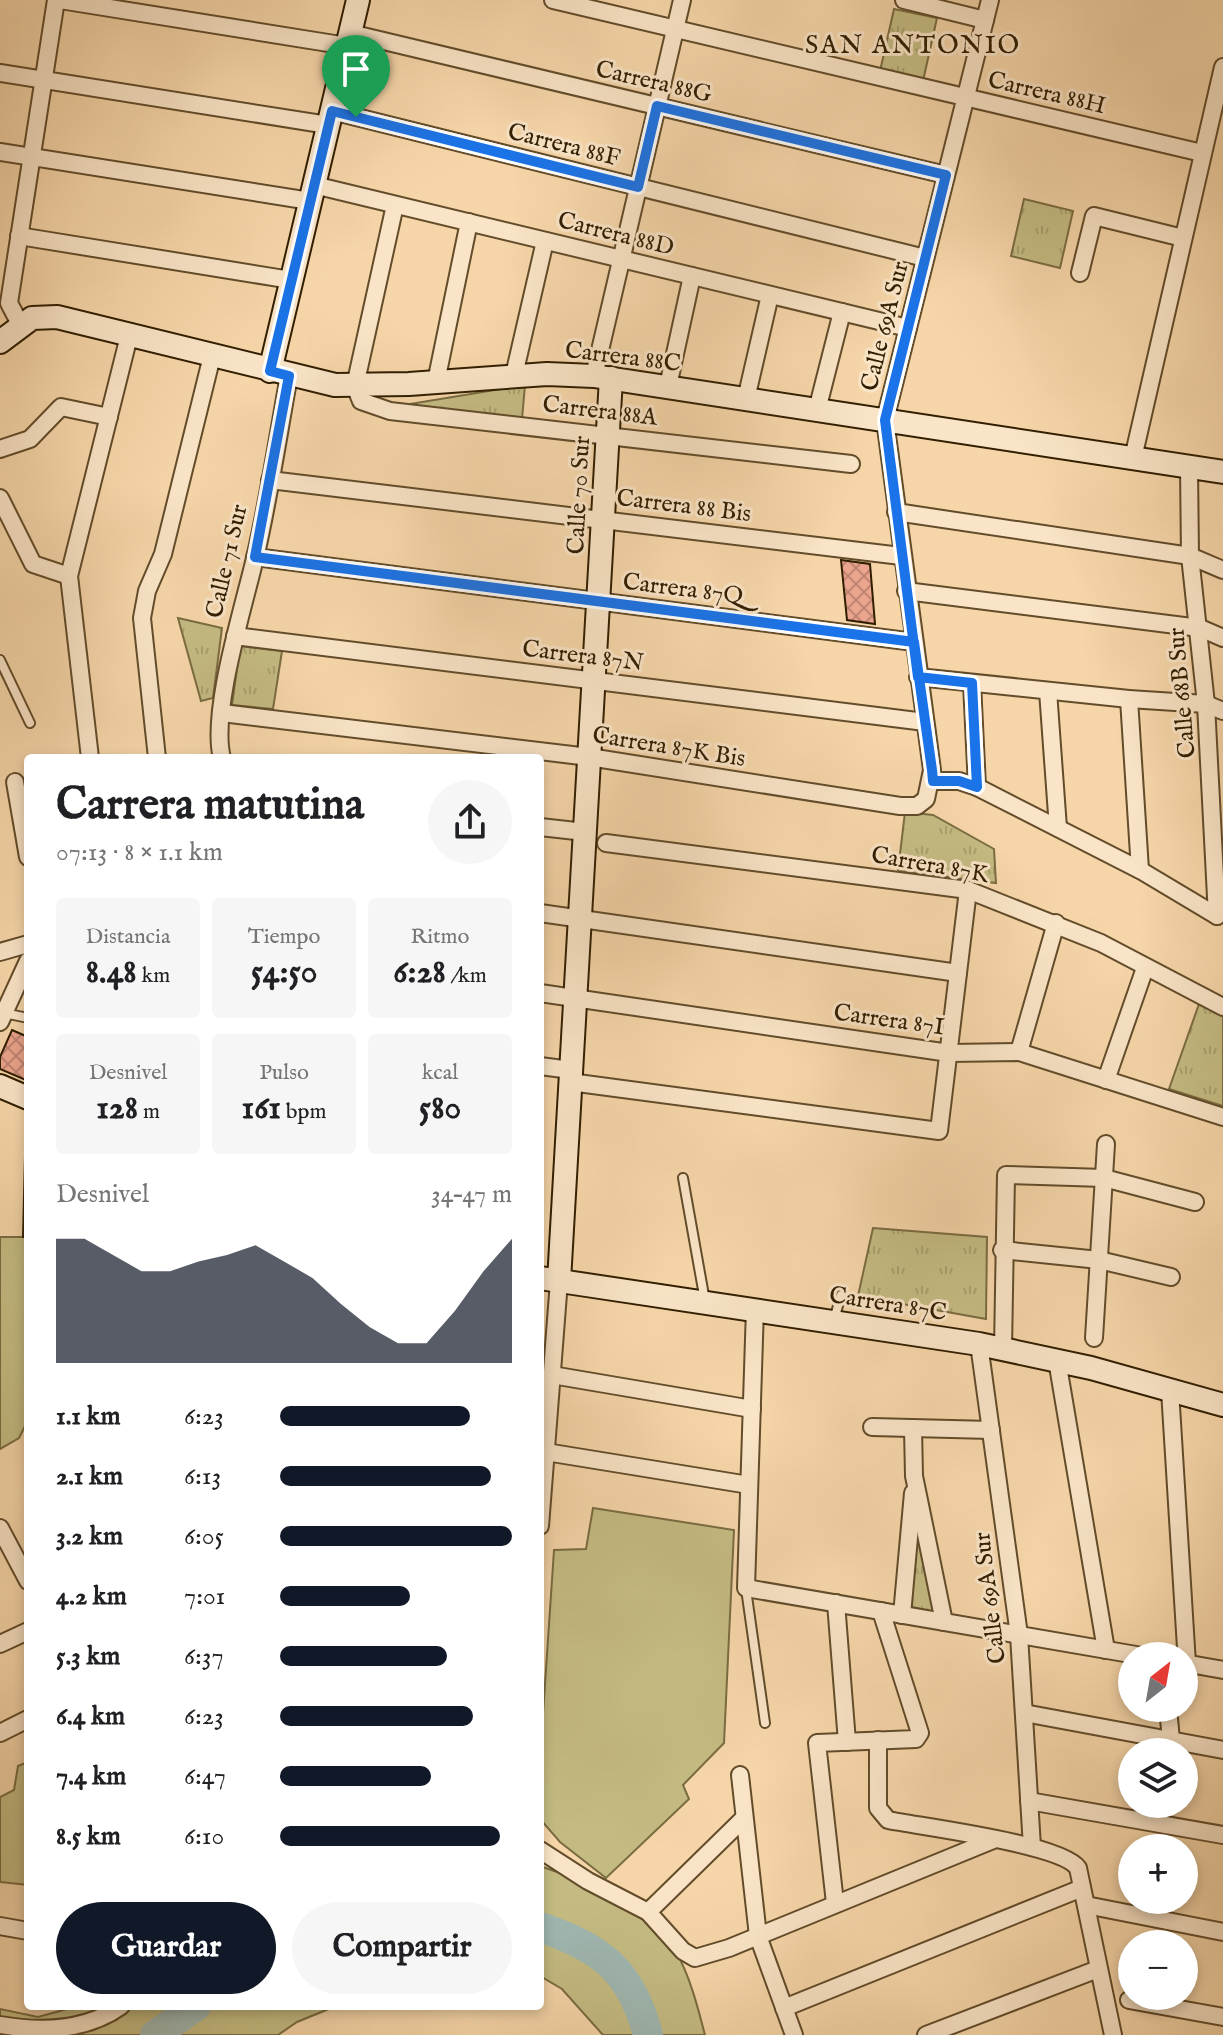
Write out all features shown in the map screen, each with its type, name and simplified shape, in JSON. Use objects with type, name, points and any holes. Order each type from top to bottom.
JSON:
[{"type":"street","name":"Carrera 88G","points":[[58,0],[349,40],[657,106],[946,175]]},
{"type":"street","points":[[0,342],[20,324],[9,303],[58,0]]},
{"type":"street","name":"Calle 71 Sur","points":[[221,754],[218,746],[222,713],[235,636],[270,480],[291,280],[358,0]]},
{"type":"street","name":"Carrera 88H","points":[[553,0],[1202,153]]},
{"type":"street","name":"Calle 70 Sur","points":[[544,1443],[552,1375],[550,1279],[571,1076],[608,436],[603,377],[621,259],[682,0]]},
{"type":"street","points":[[904,0],[985,20]]},
{"type":"street","name":"Calle 69A Sur","points":[[933,781],[885,420],[990,0]]},
{"type":"street","points":[[1133,458],[1202,153],[1220,93],[1223,67]]},
{"type":"street","name":"Carrera 88F","points":[[0,73],[330,118],[638,187],[925,258]]},
{"type":"street","name":"Carrera 88D","points":[[0,152],[395,205],[908,328]]},
{"type":"street","points":[[355,386],[395,205]]},
{"type":"street","points":[[1080,273],[1094,216],[1183,238]]},
{"type":"street","points":[[436,382],[469,222]]},
{"type":"street","points":[[19,236],[291,280]]},
{"type":"street","points":[[514,375],[545,241]]},
{"type":"street","points":[[668,386],[692,276]]},
{"type":"street","points":[[746,399],[770,295]]},
{"type":"street","points":[[817,410],[842,312]]},
{"type":"street","name":"Carrera 88C","points":[[20,324],[32,318],[57,317],[279,373],[355,386],[514,375],[603,377],[1223,472]]},
{"type":"street","points":[[90,754],[69,576],[129,336]]},
{"type":"street","points":[[157,754],[142,618],[147,591],[163,554],[212,356]]},
{"type":"street","name":"Carrera 88A","points":[[355,386],[361,401],[390,411],[851,464]]},
{"type":"street","points":[[0,449],[30,439],[61,407],[109,417]]},
{"type":"street","name":"Calle 68B Sur","points":[[1140,870],[1217,916],[1211,853],[1217,776],[1190,556],[1189,467]]},
{"type":"street","name":"Carrera 88 Bis","points":[[270,480],[901,556]]},
{"type":"street","points":[[0,498],[33,564],[69,576]]},
{"type":"street","points":[[896,512],[1190,556],[1223,570]]},
{"type":"street","name":"Carrera 87Q","points":[[255,557],[914,642]]},
{"type":"street","points":[[906,591],[1200,628],[1223,638]]},
{"type":"street","name":"Carrera 87N","points":[[235,636],[925,722]]},
{"type":"street","points":[[918,677],[1206,704],[1223,711]]},
{"type":"street","points":[[972,683],[977,787]]},
{"type":"street","points":[[1048,691],[1058,828]]},
{"type":"street","points":[[1129,699],[1140,870]]},
{"type":"street","name":"Carrera 87K Bis","points":[[222,713],[589,757],[917,806],[926,799],[933,781]]},
{"type":"street","points":[[933,781],[959,781],[977,787],[1140,870]]},
{"type":"street","points":[[15,782],[24,820]]},
{"type":"street","points":[[544,827],[585,832]]},
{"type":"street","name":"Carrera 87K","points":[[606,843],[968,890],[1056,923],[1223,1007]]},
{"type":"street","points":[[544,1067],[571,1076],[939,1131],[968,890]]},
{"type":"street","points":[[544,914],[958,973]]},
{"type":"street","points":[[1019,1052],[1056,923]]},
{"type":"street","points":[[0,952],[24,945]]},
{"type":"street","points":[[1106,1080],[1145,968]]},
{"type":"street","points":[[2,1018],[24,970]]},
{"type":"street","name":"Carrera 87I","points":[[544,993],[949,1053],[1019,1052],[1223,1117]]},
{"type":"street","points":[[0,1086],[24,1096]]},
{"type":"street","points":[[1094,1338],[1106,1144]]},
{"type":"street","points":[[1003,1349],[1002,1250],[1006,1175],[1104,1178],[1195,1202]]},
{"type":"street","points":[[1002,1250],[1099,1260],[1171,1277]]},
{"type":"street","name":"Carrera 87C","points":[[550,1279],[979,1344],[1057,1360],[1223,1405]]},
{"type":"street","points":[[755,1308],[746,1588],[1118,1652]]},
{"type":"street","name":"Calle 69A Sur","points":[[979,1344],[1019,1635],[1032,1847]]},
{"type":"street","points":[[1057,1360],[1106,1650]]},
{"type":"street","points":[[552,1375],[752,1409]]},
{"type":"street","points":[[1170,1390],[1184,1642]]},
{"type":"street","points":[[872,1427],[991,1430]]},
{"type":"street","points":[[902,1615],[914,1476],[913,1428]]},
{"type":"street","points":[[544,1443],[749,1485]]},
{"type":"street","points":[[914,1476],[944,1622]]},
{"type":"street","points":[[0,1528],[24,1573]]},
{"type":"street","points":[[836,1603],[847,1742]]},
{"type":"street","points":[[835,1903],[817,1743],[916,1739],[920,1727],[881,1611]]},
{"type":"street","points":[[0,1644],[24,1633]]},
{"type":"street","points":[[1198,1666],[1223,1670]]},
{"type":"street","points":[[1024,1713],[1160,1738]]},
{"type":"street","points":[[0,1733],[24,1721]]},
{"type":"street","points":[[878,1740],[880,1813],[888,1820],[1032,1847],[1072,1859],[1078,1868],[1113,2035]]},
{"type":"street","points":[[1198,1745],[1223,1750]]},
{"type":"street","points":[[740,1775],[742,1820],[758,1936],[794,2035]]},
{"type":"street","points":[[1029,1801],[1223,1835]]},
{"type":"street","points":[[648,1912],[742,1820]]},
{"type":"street","points":[[544,1853],[588,1881],[648,1912],[687,1954],[703,1957],[993,1840]]},
{"type":"street","points":[[784,2008],[1082,1888]]},
{"type":"street","points":[[1086,1905],[1223,1932]]},
{"type":"street","points":[[0,1926],[24,1930]]},
{"type":"street","points":[[926,2035],[1098,1969]]},
{"type":"street","points":[[0,2025],[39,2030],[82,2025],[113,2010]]},
{"type":"street","points":[[1184,2010],[1223,2017]]},
{"type":"lane","points":[[0,660],[30,723]]},
{"type":"lane","points":[[2,1018],[24,1018]]},
{"type":"lane","points":[[683,1178],[705,1302]]},
{"type":"lane","points":[[834,1320],[841,1295]]},
{"type":"lane","points":[[746,1588],[765,1723]]},
{"type":"green space","points":[[894,9],[937,18],[923,81],[880,71]]},
{"type":"green space","points":[[1024,199],[1073,211],[1060,268],[1011,256]]},
{"type":"green space","points":[[525,385],[522,419],[398,406]]},
{"type":"green space","points":[[178,618],[222,628],[213,698],[201,701]]},
{"type":"green space","points":[[240,646],[282,651],[273,709],[232,705]]},
{"type":"green space","points":[[905,812],[933,815],[994,849],[996,883],[898,871]]},
{"type":"green space","points":[[1199,1004],[1223,1016],[1223,1106],[1169,1089]]},
{"type":"green space","points":[[873,1228],[987,1237],[986,1319],[858,1296]]},
{"type":"green space","points":[[0,1237],[24,1237],[24,1428],[19,1438],[0,1449]]},
{"type":"green space","points":[[915,1496],[937,1613],[912,1607]]},
{"type":"green space","points":[[593,1508],[734,1530],[724,1743],[683,1785],[689,1799],[606,1878],[560,1842],[544,1824],[544,1699],[554,1550],[586,1549]]},
{"type":"green space","points":[[24,1764],[24,1885],[0,1882],[0,1797],[14,1790],[18,1766]]},
{"type":"green space","points":[[544,1868],[616,1899],[665,1937],[685,1971],[705,2035],[603,2035],[562,1989],[544,1978]]},
{"type":"green space","points":[[0,2009],[38,2017],[63,2010],[326,2010],[297,2022],[278,2035],[0,2035]]},
{"type":"building","points":[[841,560],[870,564],[875,624],[847,620]]},
{"type":"building","points":[[12,1030],[24,1035],[24,1079],[0,1069],[0,1057]]},
{"type":"waterway","points":[[544,1929],[580,1944],[610,1964],[633,1994],[648,2035]]},
{"type":"waterway","points":[[155,2035],[190,2010]]},
{"type":"district","name":"SAN ANTONIO","points":[[913,44]]},
{"type":"route","points":[[356,117],[332,111],[270,371],[289,376],[255,557],[914,642],[918,677],[933,781],[959,781],[977,787],[972,683],[918,677],[914,642],[901,556],[885,420],[946,175],[657,106],[638,187],[356,117]]}]
